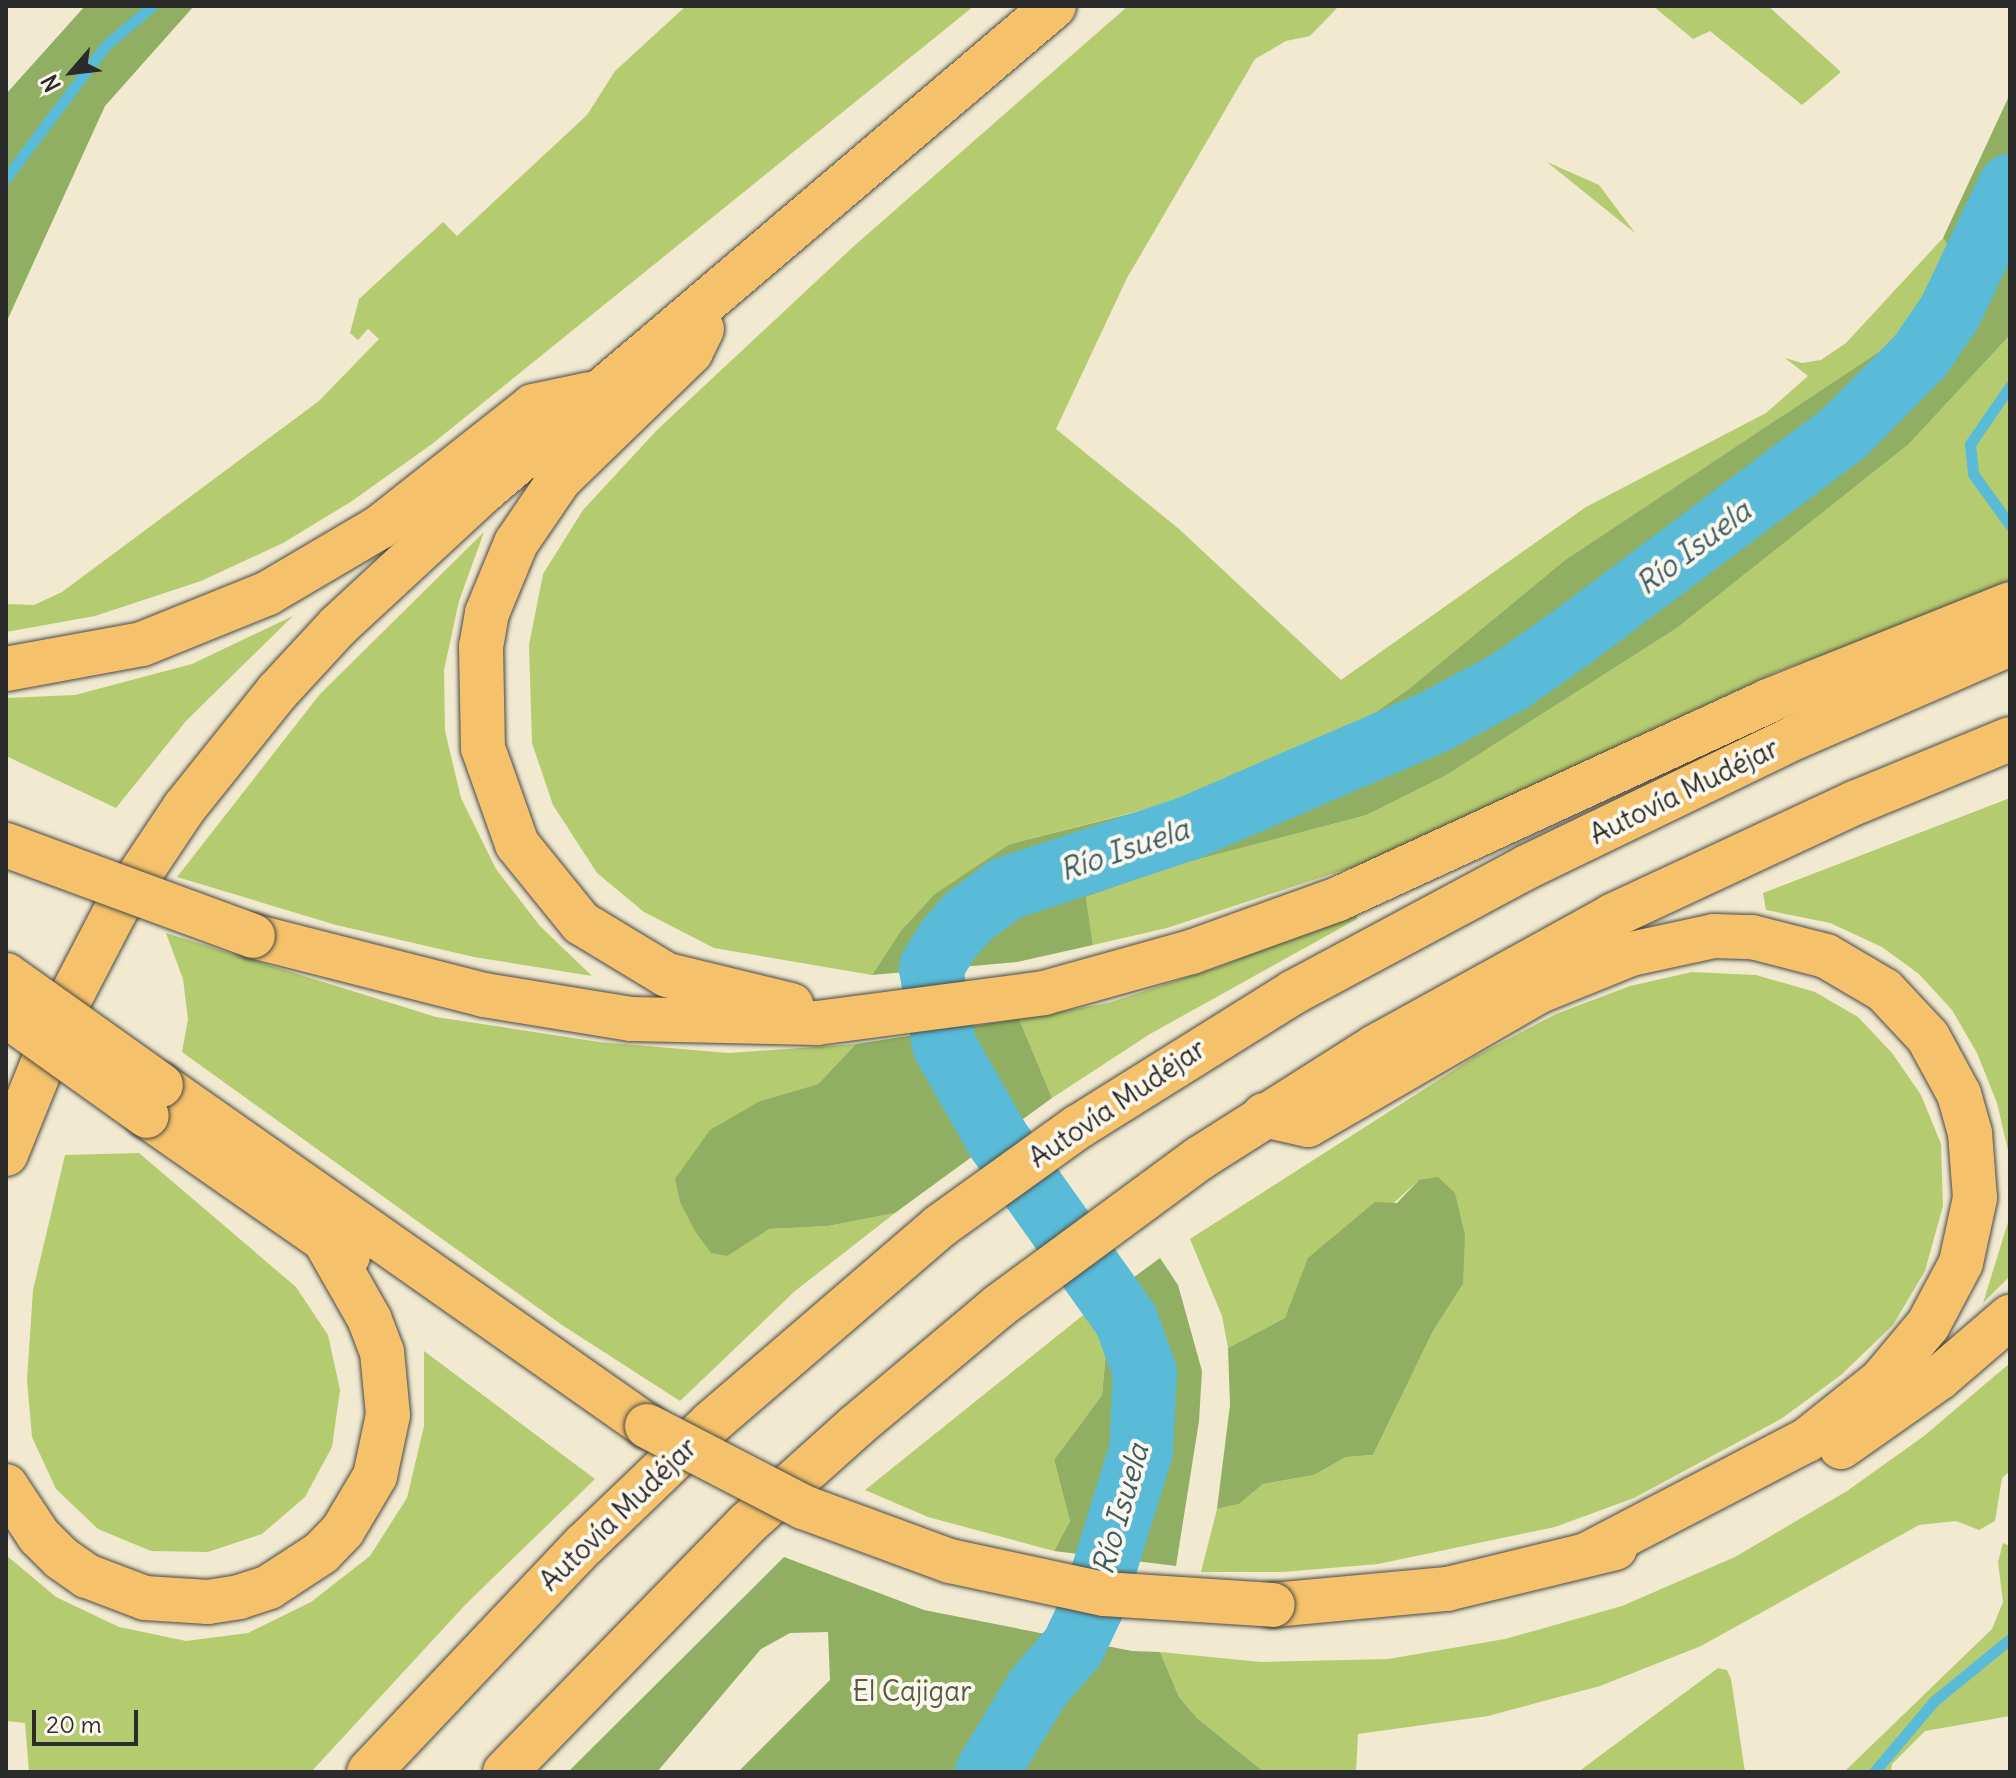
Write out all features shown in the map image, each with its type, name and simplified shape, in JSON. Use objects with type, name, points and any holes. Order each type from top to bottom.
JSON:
[{"type":"highway","points":[[6,1154],[92,953],[176,819],[277,692],[397,569],[597,393],[1054,6]]},
{"type":"highway","points":[[723,287],[691,352],[567,470],[516,543],[487,613],[481,646],[483,748],[495,792],[517,844],[581,923],[637,962],[667,975],[738,995],[784,1000],[817,1023]]},
{"type":"highway","points":[[6,669],[142,644],[268,593],[380,527],[533,406],[597,393]]},
{"type":"highway","points":[[6,845],[253,936],[405,977],[563,1010],[696,1024],[817,1023],[1044,993],[1191,952],[1338,899],[1742,713],[2010,604]]},
{"type":"highway","name":"Autovía Mudéjar","points":[[369,1772],[647,1483],[792,1350],[940,1226],[1149,1079],[1307,984],[1527,867],[1796,737],[2010,644]]},
{"type":"highway","points":[[505,1772],[748,1523],[999,1306],[1200,1158],[1264,1115],[1455,1000],[1612,916],[1857,802],[2010,739]]},
{"type":"highway","points":[[1264,1115],[1308,1125],[1537,992],[1631,954],[1714,936],[1752,937],[1826,956],[1884,990],[1928,1037],[1959,1094],[1975,1164],[1970,1230],[1961,1263],[1935,1315],[1881,1381],[1807,1440],[1588,1554]]},
{"type":"highway","points":[[6,1069],[51,976],[92,953]]},
{"type":"highway","points":[[6,975],[154,1101],[324,1239],[550,1394],[647,1426]]},
{"type":"highway","points":[[6,1015],[154,1101],[647,1426],[803,1507],[950,1561],[1104,1594],[1273,1605],[1447,1589],[1655,1539],[1778,1485],[1890,1414],[2010,1317]]},
{"type":"highway","points":[[6,1486],[39,1536],[61,1558],[87,1576],[145,1598],[208,1602],[239,1597],[269,1587],[321,1553],[361,1504],[379,1461],[388,1415],[382,1352],[324,1239]]},
{"type":"green space","points":[[85,6],[194,6],[105,106],[6,323],[6,94]]},
{"type":"green space","points":[[686,6],[974,6],[432,444],[352,501],[283,543],[201,581],[95,616],[6,632],[6,604],[34,605],[62,592],[319,401],[379,339],[368,329],[358,340],[350,333],[359,299],[443,222],[457,236],[587,115],[615,71]]},
{"type":"green space","points":[[1128,6],[1339,6],[1310,36],[1286,41],[1255,59],[1127,278],[1056,429],[1179,529],[1341,680],[1586,507],[1766,413],[1808,376],[1785,358],[1802,363],[1821,360],[1846,343],[1943,238],[1954,255],[1913,318],[1880,351],[1565,560],[1410,688],[1321,751],[1263,779],[1010,844],[900,932],[872,975],[714,948],[644,912],[597,873],[553,805],[532,743],[529,645],[543,574],[583,510],[657,430],[854,246]]},
{"type":"green space","points":[[1653,6],[1768,6],[1841,72],[1802,105],[1710,31],[1693,39]]},
{"type":"green space","points":[[2010,94],[2010,335],[1909,444],[1677,628],[1445,776],[1367,815],[1184,863],[1086,897],[1093,945],[1017,962],[872,975],[900,932],[935,894],[1010,844],[1263,780],[1321,751],[1410,688],[1565,560],[1880,351],[1913,318],[1954,255],[1943,238]]},
{"type":"green space","points":[[1547,162],[1599,185],[1635,233]]},
{"type":"green space","points":[[2010,335],[2010,586],[1776,672],[1377,859],[1167,928],[1093,945],[1086,897],[1184,863],[1367,815],[1445,776],[1677,628],[1909,444]]},
{"type":"green space","points":[[484,532],[459,601],[444,670],[445,731],[461,798],[496,869],[540,926],[592,976],[474,957],[336,925],[177,877],[320,694]]},
{"type":"green space","points":[[293,616],[186,721],[116,808],[6,756],[6,698],[75,695],[192,664]]},
{"type":"green space","points":[[2010,798],[2010,1159],[1997,1103],[1977,1053],[1952,1010],[1919,974],[1882,947],[1830,923],[1766,910],[1763,893]]},
{"type":"green space","points":[[1356,911],[1357,919],[1150,1034],[1052,1098],[1019,1019],[1108,1003],[1219,967]]},
{"type":"green space","points":[[166,933],[436,1017],[599,1042],[729,1053],[856,1044],[818,1084],[760,1101],[676,1179],[680,1201],[711,1252],[769,1229],[828,1226],[895,1213],[795,1291],[680,1401],[562,1325],[182,1052],[188,1019],[183,979]]},
{"type":"green space","points":[[1692,972],[1756,975],[1815,992],[1858,1017],[1892,1053],[1921,1095],[1941,1144],[1943,1206],[1925,1271],[1893,1325],[1841,1375],[1781,1419],[1634,1498],[1555,1527],[1378,1564],[1283,1572],[1201,1572],[1217,1509],[1239,1504],[1263,1484],[1314,1475],[1346,1457],[1373,1455],[1433,1331],[1463,1284],[1419,1180],[1298,1290],[1285,1318],[1228,1348],[1222,1316],[1190,1239],[1476,1056],[1556,1014],[1630,986]]},
{"type":"green space","points":[[1019,1019],[1052,1098],[895,1213],[828,1226],[769,1229],[727,1256],[711,1253],[695,1231],[680,1202],[675,1179],[710,1130],[760,1101],[818,1084],[856,1044]]},
{"type":"green space","points":[[139,1153],[296,1287],[328,1335],[340,1390],[332,1447],[305,1497],[262,1534],[208,1552],[151,1551],[98,1529],[56,1489],[32,1437],[27,1380],[33,1290],[65,1155]]},
{"type":"green space","points":[[2010,1159],[2010,1276],[1983,1303],[2009,1219]]},
{"type":"green space","points":[[1438,1177],[1455,1193],[1465,1235],[1463,1284],[1433,1331],[1373,1455],[1346,1457],[1314,1475],[1263,1484],[1239,1504],[1217,1509],[1230,1405],[1228,1348],[1285,1318],[1308,1258],[1375,1202],[1397,1203],[1419,1180]]},
{"type":"green space","points":[[1160,1258],[1178,1285],[1202,1371],[1199,1421],[1176,1566],[1054,1551],[1070,1521],[1054,1460],[1102,1395],[1106,1351],[1092,1308]]},
{"type":"green space","points":[[1092,1308],[1106,1351],[1102,1395],[1054,1460],[1070,1521],[1054,1551],[928,1517],[865,1490]]},
{"type":"green space","points":[[424,1351],[595,1479],[466,1604],[311,1772],[29,1772],[25,1723],[6,1721],[6,1555],[56,1597],[119,1627],[186,1641],[248,1633],[311,1602],[370,1556],[407,1498],[424,1426]]},
{"type":"green space","points":[[2010,1363],[2010,1471],[2002,1478],[1995,1521],[1979,1530],[1956,1521],[1919,1525],[1701,1646],[1600,1686],[1488,1716],[1358,1734],[1356,1772],[1264,1772],[1198,1719],[1179,1697],[1160,1652],[1261,1662],[1388,1659],[1505,1639],[1622,1606],[1735,1557],[1847,1491],[1924,1436]]},
{"type":"green space","points":[[2003,1543],[2010,1546],[2010,1716],[1925,1731],[1892,1764],[1891,1772],[1844,1772],[1992,1629],[2003,1602],[1998,1562]]},
{"type":"green space","name":"El Cajigar","points":[[784,1557],[924,1610],[1132,1651],[1160,1652],[1179,1697],[1198,1719],[1264,1772],[738,1772],[830,1680],[828,1632],[790,1633],[761,1649],[657,1772],[568,1772]]},
{"type":"green space","points":[[1718,1668],[1727,1670],[1731,1679],[1745,1772],[1578,1772]]},
{"type":"waterway","points":[[6,178],[105,46],[152,6]]},
{"type":"waterway","name":"Río Isuela","points":[[987,1772],[1037,1689],[1073,1647],[1093,1605],[1141,1451],[1145,1372],[1126,1320],[998,1140],[944,1045],[931,968],[948,940],[968,917],[1005,889],[1189,828],[1432,723],[1510,681],[1571,638],[1844,433],[1920,356],[1950,312],[2010,186]]},
{"type":"waterway","points":[[2010,386],[1970,444],[1973,474],[2010,525]]},
{"type":"waterway","points":[[1874,1772],[1934,1701],[2010,1639]]}]
